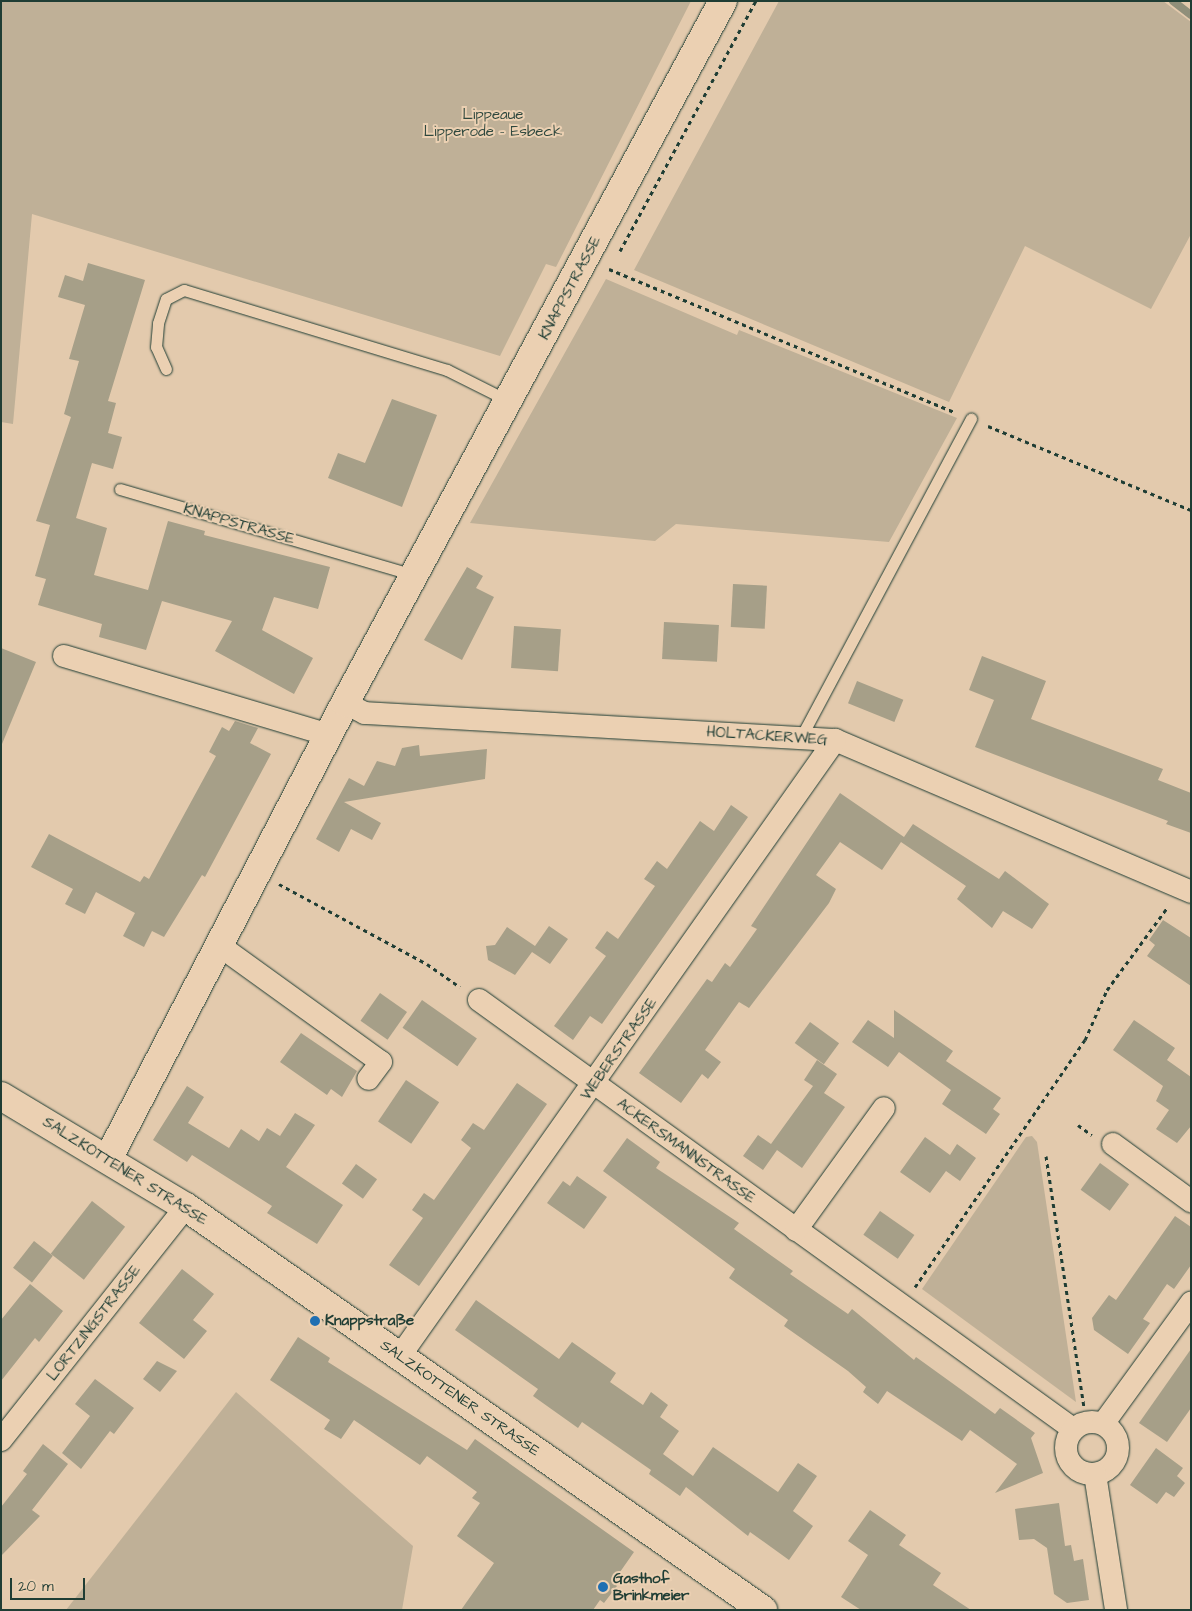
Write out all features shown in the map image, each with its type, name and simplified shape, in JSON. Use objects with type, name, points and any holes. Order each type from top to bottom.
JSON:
[{"type":"street","name":"KNAPPSTRASSE","points":[[109,1158],[259,874],[345,703],[416,575],[724,1]]},
{"type":"street","points":[[64,656],[329,736]]},
{"type":"street","name":"HOLTACKERWEG","points":[[345,703],[365,713],[835,740],[1186,891]]},
{"type":"street","name":"WEBERSTRASSE","points":[[400,1356],[594,1084],[835,740]]},
{"type":"street","points":[[220,946],[381,1062],[368,1079]]},
{"type":"street","name":"ACKERSMANNSTRASSE","points":[[479,1000],[902,1306],[1088,1425],[1116,1439],[1117,1454],[1107,1469],[1094,1474]]},
{"type":"street","name":"SALZKOTTENER STRASSE","points":[[1,1096],[109,1158],[186,1207],[763,1610]]},
{"type":"street","points":[[796,1230],[884,1108]]},
{"type":"street","points":[[1113,1144],[1191,1201]]},
{"type":"street","name":"LORTZINGSTRASSE","points":[[1,1440],[186,1207]]},
{"type":"street","points":[[1116,1610],[1094,1474],[1082,1472],[1070,1462],[1066,1446],[1088,1425],[1191,1303]]},
{"type":"lane","points":[[166,369],[156,347],[158,323],[166,299],[184,290],[447,370],[509,401]]},
{"type":"lane","points":[[801,737],[971,419]]},
{"type":"lane","name":"KNAPPSTRASSE","points":[[120,489],[416,575]]},
{"type":"path","points":[[586,257],[1191,510]]},
{"type":"path","points":[[259,874],[427,964],[479,1000]]},
{"type":"path","points":[[902,1306],[1085,1040],[1107,990],[1186,891]]},
{"type":"path","points":[[1046,1156],[1088,1425]]},
{"type":"green space","name":"Lippeaue Lipperode - Esbeck","points":[[1,1],[691,1],[556,267],[546,264],[500,356],[32,214],[13,424],[1,422]]},
{"type":"green space","points":[[779,1],[1163,1],[1191,22],[1191,234],[1151,309],[1025,246],[949,402],[634,270]]},
{"type":"green space","points":[[606,279],[737,335],[739,330],[957,418],[889,542],[676,524],[655,541],[470,523]]},
{"type":"green space","points":[[1032,1136],[1037,1142],[1076,1402],[922,1289],[1026,1137]]},
{"type":"green space","points":[[236,1392],[413,1546],[402,1610],[66,1610]]},
{"type":"building","points":[[88,263],[145,280],[108,401],[116,403],[108,433],[122,437],[113,469],[92,463],[76,518],[107,528],[94,575],[148,590],[168,521],[205,531],[204,535],[330,567],[318,609],[274,597],[262,630],[313,658],[294,694],[215,651],[232,621],[162,601],[146,650],[99,637],[102,624],[38,605],[46,579],[35,576],[50,525],[36,521],[71,417],[64,414],[79,361],[69,359],[85,305],[58,297],[65,275],[83,281]]},
{"type":"building","points":[[392,399],[437,415],[402,507],[328,478],[338,453],[365,463]]},
{"type":"building","points":[[467,567],[483,576],[476,588],[494,597],[462,660],[424,640]]},
{"type":"building","points":[[733,584],[767,586],[765,629],[731,627]]},
{"type":"building","points":[[664,622],[719,625],[717,662],[662,659]]},
{"type":"building","points":[[514,626],[561,629],[558,671],[511,668]]},
{"type":"building","points":[[1,648],[36,662],[2,744],[1,744]]},
{"type":"building","points":[[982,656],[1046,681],[1031,719],[1163,769],[1158,780],[1191,793],[1191,833],[1166,824],[1168,821],[975,747],[994,700],[969,690]]},
{"type":"building","points":[[857,681],[903,700],[894,722],[848,703]]},
{"type":"building","points":[[235,721],[258,728],[250,743],[271,754],[205,877],[202,875],[164,937],[152,931],[144,947],[123,936],[135,913],[96,892],[85,914],[65,904],[73,889],[31,867],[49,834],[140,882],[144,876],[149,879],[216,756],[209,752],[222,727],[229,731]]},
{"type":"building","points":[[419,745],[420,756],[487,749],[485,779],[344,802],[381,823],[372,840],[351,829],[339,852],[316,839],[349,778],[364,786],[377,761],[395,766],[402,748]]},
{"type":"building","points":[[840,793],[904,837],[913,824],[999,879],[1005,871],[1049,904],[1032,929],[1003,911],[992,928],[957,899],[966,886],[901,842],[882,870],[840,842],[816,875],[836,889],[829,903],[749,1008],[739,1002],[705,1050],[721,1062],[708,1079],[702,1074],[681,1103],[639,1073],[707,979],[712,982],[725,963],[730,967],[757,929],[751,926]]},
{"type":"building","points":[[731,805],[748,817],[602,1024],[590,1016],[573,1040],[554,1026],[606,956],[595,948],[607,931],[618,939],[655,886],[644,879],[657,861],[667,869],[700,821],[714,831]]},
{"type":"building","points":[[1163,920],[1191,938],[1191,986],[1147,956],[1155,945],[1149,940]]},
{"type":"building","points":[[549,926],[568,939],[550,964],[532,952],[515,975],[488,960],[486,946],[495,945],[507,927],[535,946]]},
{"type":"building","points":[[380,993],[407,1012],[388,1040],[360,1021]]},
{"type":"building","points":[[422,1000],[477,1038],[457,1066],[402,1028]]},
{"type":"building","points":[[894,1010],[953,1051],[946,1061],[1001,1098],[993,1109],[1000,1114],[986,1134],[942,1104],[951,1090],[899,1052],[888,1067],[852,1042],[868,1020],[894,1038]]},
{"type":"building","points":[[1134,1020],[1175,1048],[1167,1060],[1191,1077],[1191,1126],[1177,1143],[1156,1129],[1169,1110],[1156,1101],[1163,1086],[1113,1050]]},
{"type":"building","points":[[810,1022],[839,1043],[824,1064],[795,1043]]},
{"type":"building","points":[[301,1033],[357,1071],[342,1097],[331,1089],[327,1095],[280,1062]]},
{"type":"building","points":[[817,1060],[837,1074],[824,1093],[845,1107],[802,1168],[777,1150],[763,1170],[743,1156],[758,1135],[771,1144],[813,1086],[804,1080]]},
{"type":"building","points":[[406,1080],[439,1102],[411,1144],[378,1121]]},
{"type":"building","points":[[517,1083],[547,1104],[419,1286],[389,1265],[423,1218],[412,1210],[424,1193],[434,1200],[471,1148],[461,1140],[473,1123],[484,1130]]},
{"type":"building","points":[[187,1086],[204,1097],[188,1123],[229,1148],[241,1129],[259,1141],[267,1128],[280,1136],[295,1113],[315,1125],[286,1167],[343,1205],[317,1244],[267,1213],[272,1206],[192,1155],[187,1162],[153,1140]]},
{"type":"building","points":[[925,1137],[950,1155],[957,1144],[976,1158],[960,1181],[946,1171],[930,1193],[900,1172]]},
{"type":"building","points":[[627,1138],[660,1162],[656,1168],[739,1223],[734,1229],[793,1271],[790,1274],[848,1314],[852,1309],[914,1360],[916,1357],[995,1414],[1000,1408],[1035,1433],[1031,1438],[1043,1473],[995,1493],[1017,1464],[970,1430],[962,1441],[887,1391],[878,1404],[863,1392],[866,1387],[848,1371],[784,1326],[788,1320],[729,1278],[735,1269],[603,1171]]},
{"type":"building","points":[[1100,1163],[1129,1184],[1110,1211],[1081,1190]]},
{"type":"building","points":[[356,1164],[377,1179],[363,1199],[342,1183]]},
{"type":"building","points":[[577,1176],[607,1197],[584,1229],[547,1203],[563,1181],[570,1186]]},
{"type":"building","points":[[92,1201],[125,1227],[84,1280],[51,1254]]},
{"type":"building","points":[[880,1211],[914,1235],[898,1259],[863,1235]]},
{"type":"building","points":[[1175,1216],[1191,1227],[1191,1265],[1174,1289],[1167,1284],[1143,1319],[1150,1323],[1128,1354],[1094,1330],[1092,1318],[1109,1295],[1116,1300]]},
{"type":"building","points":[[34,1241],[53,1256],[32,1283],[13,1268]]},
{"type":"building","points":[[182,1269],[214,1294],[193,1320],[207,1331],[184,1359],[139,1323]]},
{"type":"building","points":[[30,1284],[63,1311],[39,1342],[35,1338],[1,1381],[1,1320]]},
{"type":"building","points":[[476,1300],[559,1359],[572,1342],[616,1373],[610,1382],[643,1405],[651,1392],[668,1405],[660,1417],[679,1431],[663,1454],[693,1476],[713,1447],[778,1492],[798,1463],[817,1476],[793,1511],[813,1526],[789,1560],[750,1532],[748,1536],[686,1487],[680,1496],[649,1474],[651,1470],[582,1422],[578,1428],[533,1396],[538,1389],[455,1330]]},
{"type":"building","points":[[298,1337],[330,1358],[328,1362],[467,1450],[475,1439],[634,1552],[613,1582],[617,1586],[604,1603],[600,1600],[593,1610],[461,1610],[494,1563],[457,1536],[480,1503],[472,1498],[477,1492],[427,1456],[420,1465],[354,1420],[341,1439],[324,1429],[330,1420],[270,1380]]},
{"type":"building","points":[[1191,1349],[1191,1408],[1167,1442],[1139,1423]]},
{"type":"building","points":[[157,1361],[177,1371],[160,1392],[143,1379]]},
{"type":"building","points":[[95,1379],[134,1408],[114,1434],[110,1431],[81,1469],[62,1453],[90,1416],[75,1404]]},
{"type":"building","points":[[43,1444],[68,1464],[32,1510],[40,1516],[1,1556],[1,1507],[27,1474],[23,1471]]},
{"type":"building","points":[[1156,1448],[1183,1468],[1177,1476],[1185,1483],[1174,1497],[1166,1492],[1157,1504],[1130,1485]]},
{"type":"building","points":[[1059,1503],[1065,1546],[1071,1545],[1074,1561],[1083,1559],[1089,1600],[1067,1603],[1054,1594],[1047,1548],[1034,1539],[1019,1540],[1015,1509]]},
{"type":"building","points":[[870,1510],[906,1535],[899,1545],[941,1573],[933,1585],[971,1610],[861,1610],[841,1597],[868,1555],[848,1541]]},
{"type":"waterway","points":[[1173,1],[1191,15]]},
{"type":"place","name":"Knappstraße","points":[[315,1321]]},
{"type":"place","name":"Gasthof Brinkmeier","points":[[603,1587]]}]
